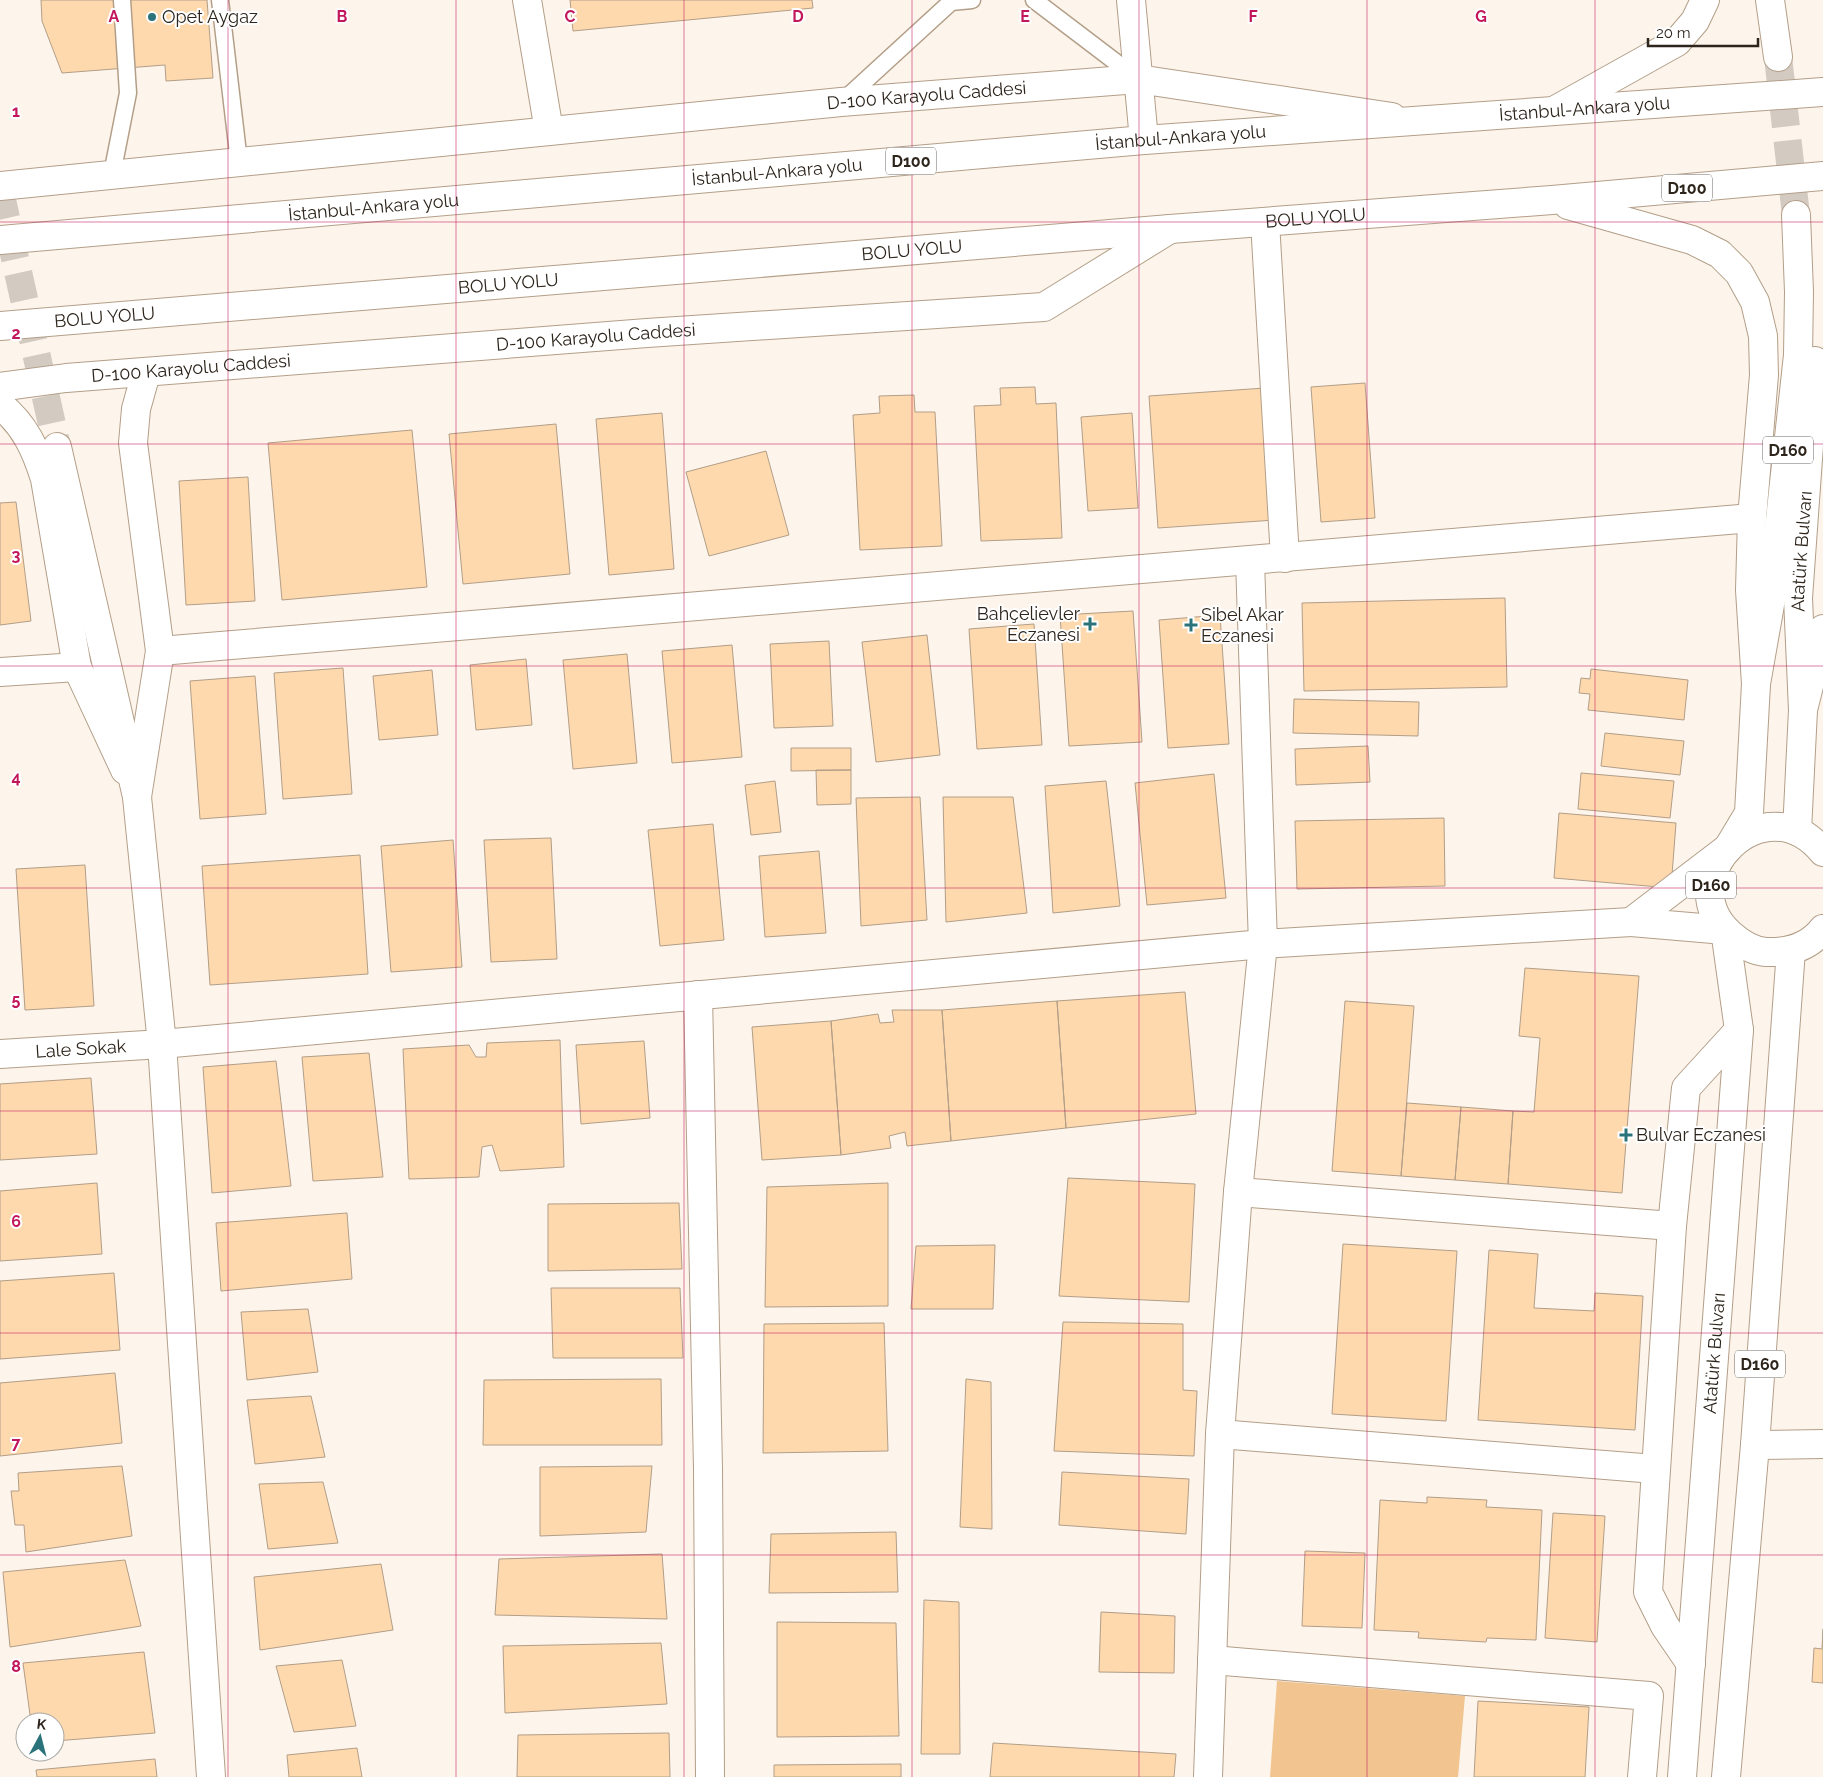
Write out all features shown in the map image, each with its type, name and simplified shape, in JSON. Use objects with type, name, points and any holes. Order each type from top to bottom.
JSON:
[{"type":"main road","points":[[527,0],[550,132]]},
{"type":"main road","points":[[1131,0],[1144,140]]},
{"type":"main road","points":[[1549,113],[1677,42],[1695,20],[1704,0]]},
{"type":"main road","points":[[1770,0],[1784,56],[1783,0]]},
{"type":"main road","name":"D-100 Karayolu Caddesi","points":[[0,186],[841,102],[1138,80],[1428,122]]},
{"type":"main road","name":"İstanbul-Ankara yolu","points":[[0,240],[1144,140],[1428,122],[1823,92]]},
{"type":"main road","name":"BOLU YOLU","points":[[0,326],[1170,228],[1552,200],[1823,176]]},
{"type":"main road","points":[[1552,200],[1692,240],[1720,254],[1739,273],[1755,302],[1763,336],[1764,375],[1752,518],[1750,590],[1756,684]]},
{"type":"main road","name":"Atatürk Bulvarı","points":[[1756,684],[1772,593],[1798,355],[1799,289],[1804,213],[1817,287],[1815,363],[1798,598],[1803,710]]},
{"type":"main road","points":[[1265,222],[1285,558]]},
{"type":"main road","name":"D-100 Karayolu Caddesi","points":[[0,387],[66,378],[657,333],[1044,307],[1170,228]]},
{"type":"main road","points":[[137,797],[160,651],[133,442],[136,409],[146,373]]},
{"type":"main road","points":[[0,405],[25,430],[38,455],[45,479],[77,667],[137,797]]},
{"type":"main road","points":[[57,447],[137,797],[162,1044],[211,1777]]},
{"type":"main road","points":[[160,651],[1752,518]]},
{"type":"main road","points":[[1208,1777],[1220,1434],[1238,1192],[1263,944],[1250,561]]},
{"type":"main road","points":[[1803,710],[1823,629]]},
{"type":"main road","points":[[0,672],[77,667]]},
{"type":"main road","name":"D160","points":[[1728,848],[1749,813],[1756,684]]},
{"type":"main road","name":"D160","points":[[1797,831],[1803,710]]},
{"type":"main road","name":"D160","points":[[1823,852],[1815,842],[1797,831],[1776,827],[1755,830],[1736,839],[1722,854],[1713,872],[1710,893],[1715,913],[1725,930],[1740,944],[1760,952],[1780,953],[1800,948],[1817,936],[1823,928]]},
{"type":"main road","points":[[1631,922],[1728,848]]},
{"type":"main road","name":"Lale Sokak","points":[[0,1054],[162,1044],[1263,944],[1631,922],[1725,930]]},
{"type":"main road","name":"Atatürk Bulvarı","points":[[1682,1777],[1739,1030],[1725,930]]},
{"type":"main road","name":"D160","points":[[1726,1777],[1754,1445],[1790,950]]},
{"type":"main road","points":[[698,995],[708,1469],[710,1777]]},
{"type":"main road","points":[[1691,1664],[1666,1626],[1648,1592],[1672,1226],[1686,1088],[1739,1030]]},
{"type":"main road","points":[[1238,1192],[1672,1226]]},
{"type":"main road","points":[[1220,1434],[1655,1469]]},
{"type":"main road","points":[[1754,1445],[1823,1444]]},
{"type":"main road","points":[[1212,1660],[1649,1696],[1642,1777]]},
{"type":"lane","points":[[112,174],[128,93],[122,0]]},
{"type":"lane","points":[[220,0],[239,162]]},
{"type":"lane","points":[[841,102],[951,1],[972,0]]},
{"type":"lane","points":[[1034,0],[1138,80]]},
{"type":"shaded area","points":[[1277,1681],[1465,1696],[1458,1777],[1270,1777]]},
{"type":"building","points":[[41,0],[207,0],[213,78],[166,81],[165,65],[62,73],[42,21]]},
{"type":"building","points":[[570,0],[812,0],[813,8],[573,31]]},
{"type":"building","points":[[1365,383],[1375,518],[1321,522],[1311,387]]},
{"type":"building","points":[[1035,387],[1036,404],[1056,403],[1062,538],[981,541],[974,406],[1001,405],[1000,388]]},
{"type":"building","points":[[1265,388],[1275,520],[1158,528],[1149,396]]},
{"type":"building","points":[[914,395],[915,412],[935,412],[942,546],[860,550],[853,415],[880,413],[879,396]]},
{"type":"building","points":[[662,413],[674,569],[609,575],[596,419]]},
{"type":"building","points":[[1132,413],[1138,508],[1088,511],[1081,417]]},
{"type":"building","points":[[556,424],[570,574],[463,584],[449,434]]},
{"type":"building","points":[[412,430],[427,587],[282,600],[268,443]]},
{"type":"building","points":[[766,451],[789,535],[709,556],[686,472]]},
{"type":"building","points":[[248,477],[255,601],[186,605],[179,481]]},
{"type":"building","points":[[16,502],[31,621],[0,625],[0,503]]},
{"type":"building","points":[[1505,598],[1507,687],[1304,691],[1302,603]]},
{"type":"building","points":[[1133,611],[1142,742],[1069,746],[1060,615]]},
{"type":"building","points":[[1220,615],[1229,744],[1168,748],[1159,620]]},
{"type":"building","points":[[1034,624],[1042,745],[977,749],[969,629]]},
{"type":"building","points":[[927,635],[940,755],[876,762],[862,642]]},
{"type":"building","points":[[829,641],[833,726],[774,728],[770,644]]},
{"type":"building","points":[[732,645],[742,757],[672,763],[662,651]]},
{"type":"building","points":[[627,654],[637,763],[573,769],[563,660]]},
{"type":"building","points":[[526,659],[532,725],[476,730],[470,665]]},
{"type":"building","points":[[343,668],[352,794],[283,799],[274,673]]},
{"type":"building","points":[[1591,669],[1688,680],[1684,720],[1588,710],[1590,694],[1579,693],[1581,678],[1590,679]]},
{"type":"building","points":[[432,670],[438,735],[379,740],[373,676]]},
{"type":"building","points":[[255,676],[266,814],[200,819],[190,681]]},
{"type":"building","points":[[1294,699],[1419,702],[1418,736],[1293,733]]},
{"type":"building","points":[[1605,733],[1684,741],[1680,775],[1601,766]]},
{"type":"building","points":[[1368,746],[1370,782],[1296,785],[1295,749]]},
{"type":"building","points":[[791,748],[851,748],[851,770],[791,771]]},
{"type":"building","points":[[816,770],[851,770],[851,804],[817,805]]},
{"type":"building","points":[[1581,773],[1674,781],[1670,818],[1578,809]]},
{"type":"building","points":[[1214,774],[1226,898],[1147,905],[1135,783]]},
{"type":"building","points":[[775,781],[781,832],[751,835],[745,785]]},
{"type":"building","points":[[1106,781],[1120,906],[1053,913],[1045,786]]},
{"type":"building","points":[[920,797],[927,920],[861,926],[856,798]]},
{"type":"building","points":[[943,797],[1013,797],[1027,913],[946,922]]},
{"type":"building","points":[[1559,813],[1676,823],[1671,888],[1554,878]]},
{"type":"building","points":[[1444,818],[1445,886],[1297,889],[1295,821]]},
{"type":"building","points":[[713,824],[724,940],[660,946],[648,830]]},
{"type":"building","points":[[551,838],[557,959],[491,962],[484,840]]},
{"type":"building","points":[[453,840],[462,967],[391,972],[381,846]]},
{"type":"building","points":[[819,851],[826,933],[765,937],[759,856]]},
{"type":"building","points":[[360,855],[368,974],[210,985],[202,866]]},
{"type":"building","points":[[85,865],[94,1006],[25,1010],[16,869]]},
{"type":"building","points":[[1525,968],[1639,976],[1622,1193],[1508,1184],[1513,1111],[1534,1112],[1540,1038],[1519,1036]]},
{"type":"building","points":[[1185,992],[1196,1114],[1066,1128],[1057,1001]]},
{"type":"building","points":[[1057,1001],[1066,1128],[951,1141],[942,1010]]},
{"type":"building","points":[[1345,1001],[1414,1006],[1401,1176],[1332,1171]]},
{"type":"building","points":[[892,1010],[942,1010],[951,1141],[907,1146],[905,1132],[889,1136],[891,1148],[841,1155],[831,1021],[878,1014],[880,1023],[894,1022]]},
{"type":"building","points":[[831,1021],[841,1155],[762,1160],[752,1027]]},
{"type":"building","points":[[560,1040],[564,1167],[500,1171],[492,1145],[482,1147],[479,1177],[409,1179],[403,1049],[469,1045],[476,1057],[486,1057],[487,1043]]},
{"type":"building","points":[[644,1041],[650,1118],[581,1124],[576,1045]]},
{"type":"building","points":[[369,1053],[383,1177],[313,1181],[302,1057]]},
{"type":"building","points":[[276,1061],[291,1186],[212,1193],[203,1067]]},
{"type":"building","points":[[91,1078],[97,1154],[0,1160],[0,1084]]},
{"type":"building","points":[[1407,1103],[1461,1107],[1455,1180],[1401,1176]]},
{"type":"building","points":[[1461,1107],[1513,1111],[1508,1184],[1455,1180]]},
{"type":"building","points":[[1068,1178],[1195,1184],[1189,1302],[1059,1296]]},
{"type":"building","points":[[97,1183],[102,1254],[0,1261],[0,1191]]},
{"type":"building","points":[[888,1183],[888,1306],[765,1307],[767,1187]]},
{"type":"building","points":[[679,1203],[682,1269],[548,1271],[548,1204]]},
{"type":"building","points":[[347,1213],[352,1279],[221,1291],[216,1223]]},
{"type":"building","points":[[1343,1244],[1457,1251],[1446,1421],[1332,1414]]},
{"type":"building","points":[[995,1245],[993,1309],[911,1309],[916,1246]]},
{"type":"building","points":[[1489,1250],[1538,1254],[1534,1308],[1594,1311],[1595,1293],[1643,1296],[1635,1430],[1478,1420]]},
{"type":"building","points":[[114,1273],[120,1350],[0,1359],[0,1281]]},
{"type":"building","points":[[551,1288],[680,1288],[683,1358],[553,1358]]},
{"type":"building","points":[[308,1309],[318,1372],[247,1380],[241,1312]]},
{"type":"building","points":[[1063,1322],[1183,1324],[1183,1390],[1197,1391],[1194,1456],[1054,1451]]},
{"type":"building","points":[[884,1323],[888,1451],[763,1453],[764,1324]]},
{"type":"building","points":[[115,1373],[122,1443],[0,1456],[0,1383]]},
{"type":"building","points":[[661,1379],[662,1445],[483,1445],[484,1380]]},
{"type":"building","points":[[966,1379],[991,1382],[992,1529],[960,1527]]},
{"type":"building","points":[[311,1396],[325,1457],[255,1464],[247,1400]]},
{"type":"building","points":[[122,1466],[132,1536],[26,1552],[24,1525],[15,1525],[11,1491],[19,1491],[18,1473]]},
{"type":"building","points":[[652,1466],[646,1532],[540,1536],[540,1467]]},
{"type":"building","points":[[1062,1472],[1189,1479],[1186,1534],[1059,1525]]},
{"type":"building","points":[[323,1482],[338,1543],[268,1549],[259,1484]]},
{"type":"building","points":[[1427,1497],[1487,1500],[1486,1507],[1542,1510],[1536,1640],[1487,1638],[1486,1642],[1418,1638],[1419,1632],[1374,1630],[1380,1500],[1427,1503]]},
{"type":"building","points":[[1553,1513],[1605,1516],[1597,1642],[1545,1638]]},
{"type":"building","points":[[896,1532],[898,1592],[769,1593],[771,1534]]},
{"type":"building","points":[[1305,1551],[1365,1553],[1362,1628],[1302,1626]]},
{"type":"building","points":[[662,1554],[667,1619],[495,1615],[499,1559]]},
{"type":"building","points":[[125,1560],[141,1626],[10,1647],[3,1572]]},
{"type":"building","points":[[381,1564],[393,1630],[260,1650],[254,1577]]},
{"type":"building","points":[[924,1600],[959,1602],[960,1754],[921,1754]]},
{"type":"building","points":[[1101,1612],[1175,1616],[1174,1673],[1099,1672]]},
{"type":"building","points":[[777,1622],[896,1623],[899,1736],[777,1737]]},
{"type":"building","points":[[1823,1629],[1823,1683],[1812,1682],[1814,1648],[1822,1649]]},
{"type":"building","points":[[661,1643],[667,1704],[505,1713],[503,1646]]},
{"type":"building","points":[[144,1652],[155,1733],[65,1740],[65,1712],[30,1712],[23,1663]]},
{"type":"building","points":[[342,1660],[356,1726],[294,1732],[276,1666]]},
{"type":"building","points":[[1478,1701],[1589,1707],[1585,1777],[1474,1777]]},
{"type":"building","points":[[669,1733],[670,1777],[517,1777],[518,1735]]},
{"type":"building","points":[[993,1743],[1176,1754],[1174,1777],[990,1777]]},
{"type":"building","points":[[357,1748],[362,1777],[289,1777],[287,1755]]},
{"type":"building","points":[[155,1759],[157,1777],[37,1777],[36,1770]]},
{"type":"building","points":[[901,1764],[901,1777],[774,1777],[774,1765]]},
{"type":"tunnel","points":[[1778,57],[1796,215]]},
{"type":"tunnel","points":[[0,191],[57,447]]},
{"type":"place","name":"Opet Aygaz","points":[[152,17]]},
{"type":"place","name":"Bahçelievler Eczanesi","points":[[1090,624]]},
{"type":"place","name":"Sibel Akar Eczanesi","points":[[1191,625]]},
{"type":"place","name":"Bulvar Eczanesi","points":[[1626,1135]]}]
